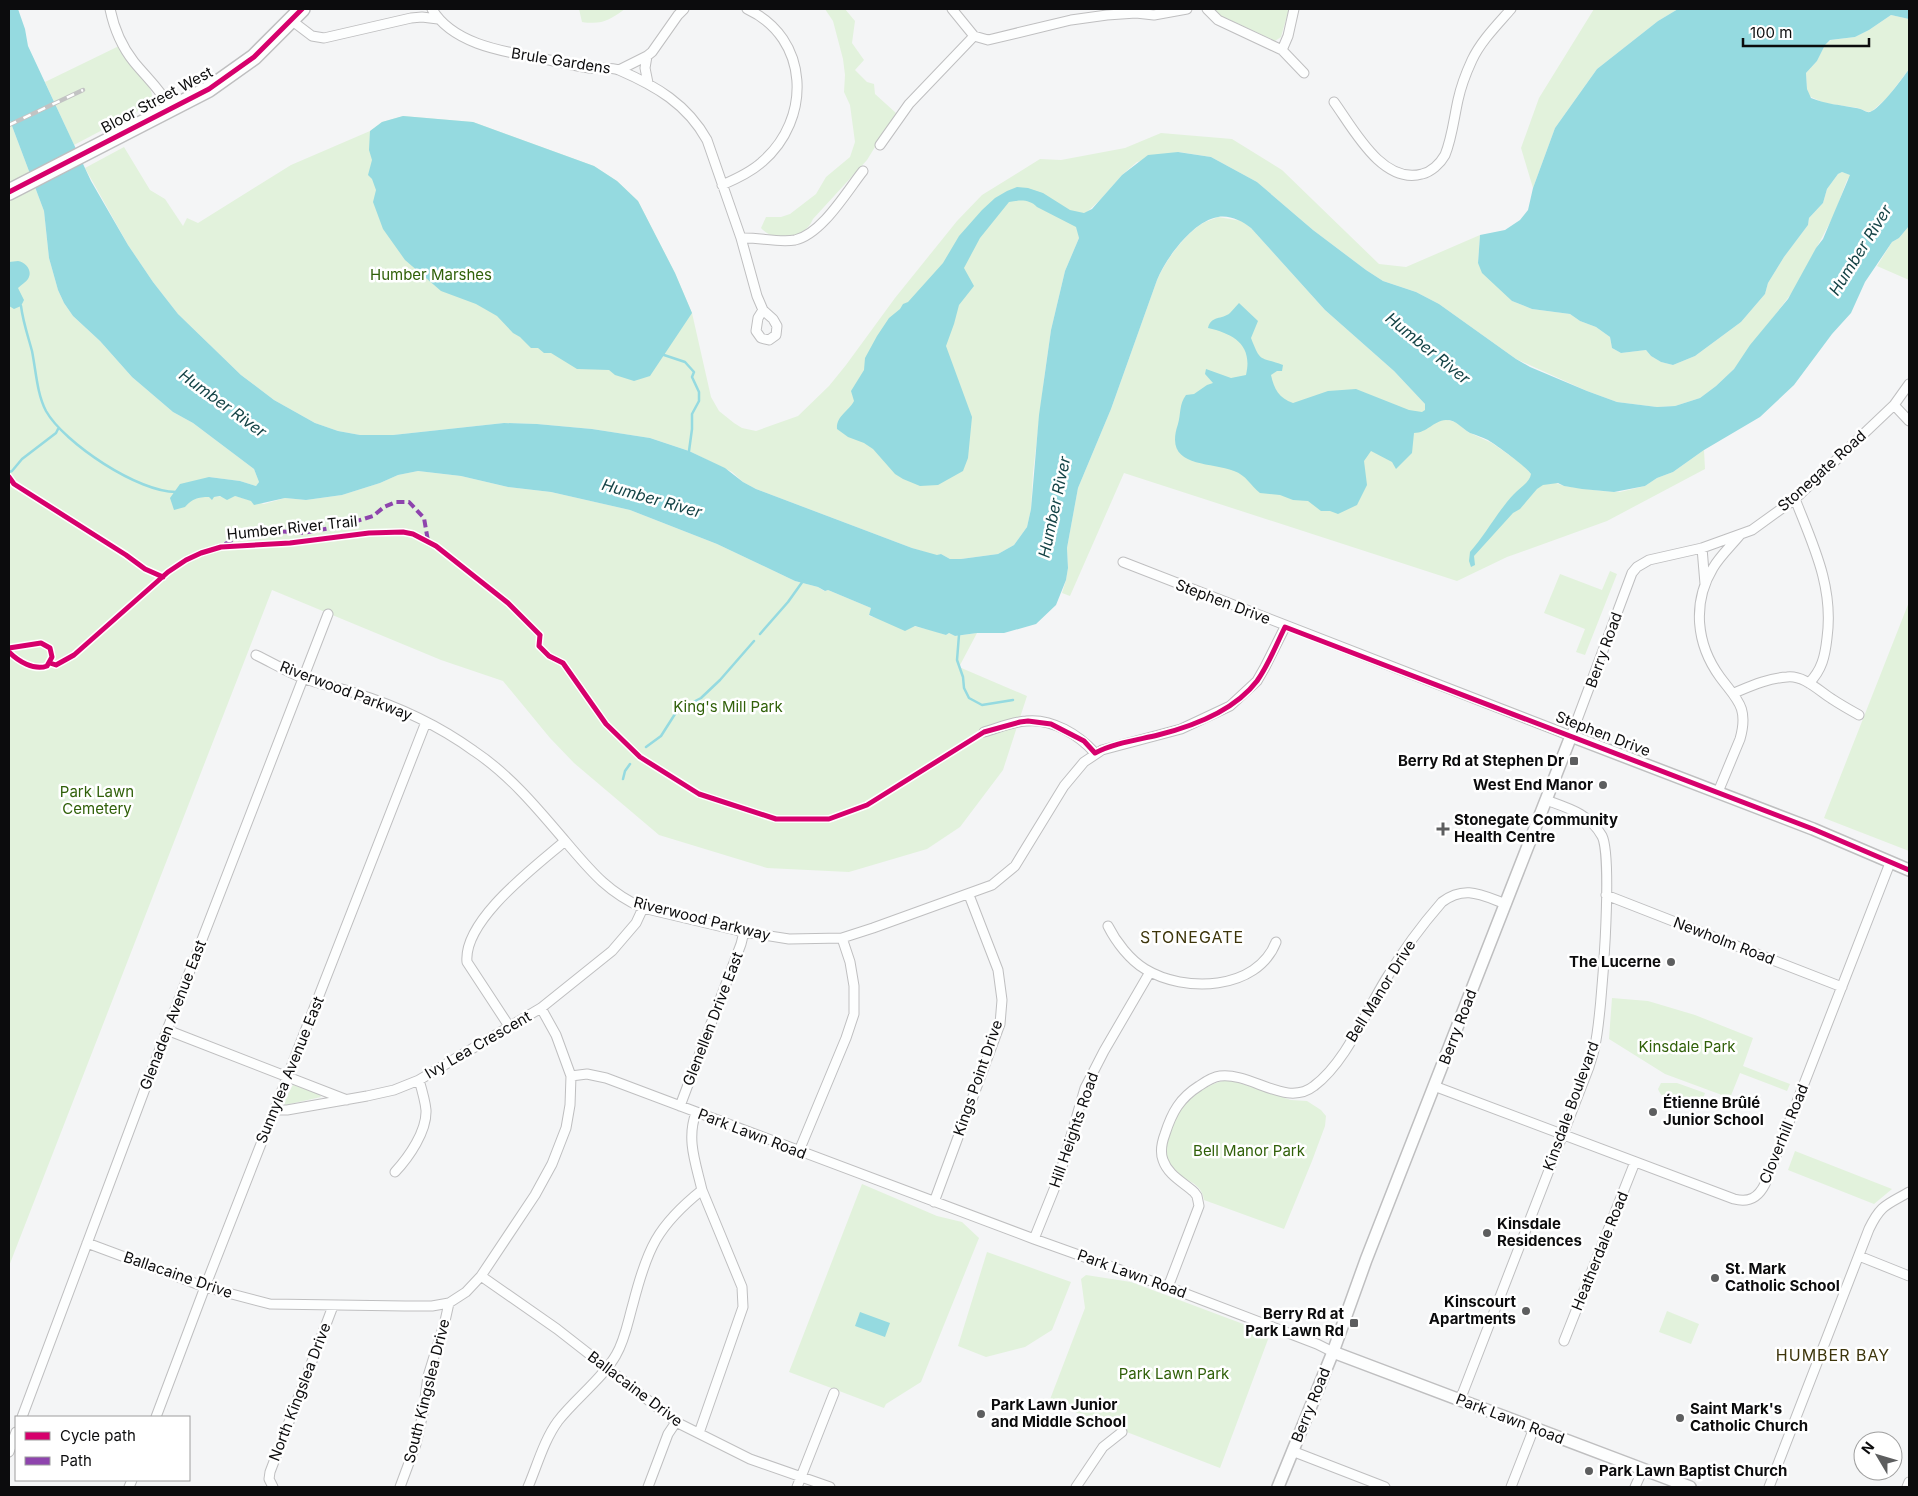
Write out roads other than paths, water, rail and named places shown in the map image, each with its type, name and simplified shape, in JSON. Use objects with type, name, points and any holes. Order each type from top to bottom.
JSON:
[{"type":"main road","name":"Bloor Street West","points":[[9,192],[209,89],[254,57],[296,14]]},
{"type":"street","points":[[110,9],[115,30],[133,62],[160,90],[171,108]]},
{"type":"street","points":[[411,18],[418,9]]},
{"type":"street","name":"Brule Gardens","points":[[432,9],[438,19],[475,43],[499,50],[589,68],[619,70],[648,83],[682,106],[700,127],[715,161],[763,310]]},
{"type":"street","points":[[619,70],[648,56],[657,47],[684,9]]},
{"type":"street","points":[[722,185],[750,171],[769,155],[789,127],[798,88],[796,70],[785,43],[770,24],[747,9]]},
{"type":"street","points":[[952,9],[974,36],[988,40],[1046,25],[1107,14],[1136,13],[1154,15],[1187,9]]},
{"type":"street","points":[[1208,9],[1218,20],[1282,50],[1304,73]]},
{"type":"street","points":[[1282,50],[1288,36],[1294,9]]},
{"type":"street","points":[[1334,102],[1366,146],[1386,166],[1404,175],[1423,174],[1438,164],[1444,157],[1462,85],[1473,58],[1494,28],[1511,9]]},
{"type":"street","points":[[296,14],[312,36],[324,38],[411,18],[438,19]]},
{"type":"street","points":[[880,145],[909,104],[974,36]]},
{"type":"street","points":[[648,56],[645,68],[648,83]]},
{"type":"street","points":[[741,238],[796,240],[804,236],[820,226],[863,171]]},
{"type":"street","name":"Stonegate Road","points":[[1636,567],[1658,557],[1702,548],[1752,530],[1795,499],[1894,405],[1909,384]]},
{"type":"street","points":[[1894,405],[1909,421]]},
{"type":"street","points":[[1795,499],[1821,569],[1829,606],[1825,654],[1817,675],[1809,684]]},
{"type":"street","points":[[1705,584],[1718,560],[1741,535]]},
{"type":"street","points":[[1702,548],[1705,584],[1699,614],[1699,627],[1714,667],[1734,693],[1743,715],[1743,730],[1718,792]]},
{"type":"street","name":"Stephen Drive","points":[[1123,562],[1813,829],[1909,870]]},
{"type":"street","name":"Berry Road","points":[[1278,1487],[1506,904],[1632,573],[1636,567]]},
{"type":"street","name":"Glenaden Avenue East","points":[[22,1416],[167,1030],[328,614]]},
{"type":"street","name":"Riverwood Parkway","points":[[256,655],[304,678],[384,702],[426,722],[474,751],[496,767],[517,787],[608,888],[618,896],[642,908],[744,932],[789,939],[842,938],[992,885],[1015,866],[1071,776],[1084,762],[1095,753],[1118,744],[1181,729],[1230,706],[1257,681],[1266,667],[1285,626]]},
{"type":"street","points":[[1734,693],[1759,683],[1788,676],[1809,684],[1860,715]]},
{"type":"street","points":[[984,732],[1020,722],[1041,721],[1063,729],[1084,741],[1095,753]]},
{"type":"street","name":"Sunnylea Avenue East","points":[[156,1416],[204,1287],[426,722]]},
{"type":"street","name":"Kinsdale Boulevard","points":[[1460,1400],[1589,1067],[1595,1044],[1606,895],[1605,844],[1598,829],[1581,814],[1546,800]]},
{"type":"street","points":[[509,1026],[467,962],[466,953],[469,944],[488,912],[504,894],[565,841]]},
{"type":"street","name":"Cloverhill Road","points":[[1434,1086],[1738,1200],[1750,1200],[1758,1194],[1768,1177],[1890,862]]},
{"type":"street","name":"Bell Manor Drive","points":[[1168,1287],[1199,1206],[1197,1196],[1168,1170],[1161,1153],[1168,1122],[1180,1102],[1205,1082],[1220,1076],[1249,1081],[1294,1094],[1304,1093],[1314,1087],[1348,1046],[1400,955],[1442,902],[1450,896],[1467,892],[1506,904]]},
{"type":"street","name":"Kings Point Drive","points":[[934,1202],[1000,1024],[1002,1000],[998,970],[968,895]]},
{"type":"street","name":"Newholm Road","points":[[1606,895],[1842,987]]},
{"type":"street","name":"Ivy Lea Crescent","points":[[275,1110],[282,1111],[347,1100],[394,1090],[419,1080],[541,1008],[612,951],[636,923],[642,908]]},
{"type":"street","points":[[1108,926],[1135,962],[1150,972],[1190,984],[1224,982],[1249,972],[1262,964],[1276,942]]},
{"type":"street","name":"Glenellen Drive East","points":[[680,1106],[744,932]]},
{"type":"street","points":[[799,1151],[846,1038],[854,1014],[854,986],[850,962],[842,938]]},
{"type":"street","name":"Hill Heights Road","points":[[1034,1239],[1059,1177],[1085,1088],[1104,1051],[1150,972]]},
{"type":"street","name":"South Kingslea Drive","points":[[400,1487],[416,1444],[423,1413],[428,1376],[449,1303],[466,1292],[482,1276],[552,1164],[566,1128],[570,1105],[571,1076],[556,1035],[541,1008]]},
{"type":"street","points":[[167,1030],[347,1100]]},
{"type":"street","name":"Park Lawn Road","points":[[571,1076],[587,1074],[598,1076],[680,1106],[934,1202],[1168,1287],[1317,1344],[1332,1352],[1690,1487]]},
{"type":"street","points":[[395,1172],[414,1148],[425,1119],[426,1109],[419,1080]]},
{"type":"street","points":[[696,1113],[692,1124],[691,1139],[702,1190],[742,1287],[743,1307],[699,1433]]},
{"type":"street","name":"Heatherdale Road","points":[[1564,1341],[1635,1162]]},
{"type":"street","points":[[528,1487],[558,1422],[607,1368],[623,1342],[640,1275],[658,1234],[702,1190]]},
{"type":"street","points":[[1769,1487],[1869,1229],[1878,1212],[1889,1202],[1909,1192]]},
{"type":"street","name":"Ballacaine Drive","points":[[87,1243],[204,1287],[270,1304],[432,1306],[449,1303]]},
{"type":"street","points":[[1859,1256],[1909,1276]]},
{"type":"street","name":"Ballacaine Drive","points":[[482,1276],[557,1329],[676,1422],[750,1458],[830,1487]]},
{"type":"street","name":"North Kingslea Drive","points":[[271,1483],[271,1468],[333,1306]]},
{"type":"street","points":[[797,1487],[834,1394]]},
{"type":"street","points":[[648,1487],[668,1434],[676,1422]]},
{"type":"street","points":[[1511,1487],[1534,1428]]},
{"type":"street","points":[[1076,1487],[1103,1447],[1122,1432]]},
{"type":"street","points":[[9,1452],[15,1435]]},
{"type":"street","points":[[1292,1451],[1385,1487]]},
{"type":"street","points":[[1635,1487],[1643,1470]]},
{"type":"street","points":[[1907,1487],[1909,1482]]},
{"type":"water","name":"Humber River","points":[[9,9],[18,9],[25,29],[28,46],[91,181],[128,245],[153,282],[178,314],[241,375],[274,400],[315,423],[338,431],[360,435],[393,435],[504,423],[592,429],[650,438],[689,451],[725,468],[756,489],[912,548],[937,555],[941,554],[950,559],[998,554],[1014,545],[1027,527],[1031,509],[1039,415],[1051,330],[1065,271],[1079,238],[1076,227],[1028,201],[1009,202],[980,238],[964,268],[974,286],[959,305],[946,346],[972,417],[968,458],[963,471],[938,485],[920,486],[895,474],[873,449],[864,443],[848,437],[837,429],[837,424],[854,401],[851,391],[864,370],[865,358],[889,318],[903,304],[908,302],[943,263],[959,236],[982,210],[995,198],[1017,187],[1043,193],[1070,210],[1084,213],[1092,209],[1122,175],[1148,155],[1178,152],[1211,157],[1257,182],[1313,230],[1366,270],[1383,281],[1416,292],[1439,304],[1530,367],[1617,402],[1657,407],[1675,406],[1700,398],[1734,369],[1750,345],[1788,299],[1816,248],[1823,239],[1850,175],[1842,172],[1838,174],[1827,189],[1823,203],[1809,218],[1808,225],[1784,257],[1768,283],[1765,294],[1741,322],[1695,356],[1673,365],[1661,362],[1651,356],[1646,350],[1621,353],[1612,348],[1610,337],[1596,327],[1580,321],[1570,314],[1532,309],[1512,301],[1482,273],[1478,263],[1480,235],[1505,230],[1520,220],[1528,210],[1533,188],[1555,128],[1597,69],[1658,21],[1678,9],[1909,9],[1909,19],[1891,15],[1855,37],[1830,40],[1825,45],[1817,61],[1806,73],[1807,89],[1811,98],[1870,112],[1897,86],[1909,69],[1909,226],[1899,238],[1892,242],[1865,282],[1851,313],[1832,334],[1794,385],[1760,417],[1704,450],[1673,472],[1657,478],[1645,486],[1614,492],[1582,489],[1558,483],[1543,485],[1537,489],[1520,509],[1513,513],[1474,556],[1475,565],[1471,567],[1469,561],[1470,552],[1508,501],[1527,482],[1531,474],[1518,461],[1492,443],[1470,433],[1453,421],[1437,422],[1423,431],[1414,433],[1412,453],[1396,469],[1392,462],[1371,451],[1364,461],[1367,485],[1357,505],[1338,514],[1330,511],[1321,511],[1308,501],[1260,493],[1245,478],[1234,471],[1182,456],[1177,448],[1175,438],[1181,405],[1186,395],[1194,394],[1213,383],[1205,374],[1206,369],[1231,378],[1246,375],[1247,356],[1239,342],[1226,334],[1208,328],[1214,319],[1227,315],[1239,303],[1258,321],[1251,338],[1259,356],[1283,365],[1282,371],[1277,371],[1271,375],[1278,392],[1288,401],[1293,403],[1328,391],[1356,389],[1409,410],[1422,412],[1425,410],[1425,404],[1394,371],[1325,310],[1251,228],[1240,221],[1227,217],[1209,220],[1199,225],[1174,251],[1157,280],[1111,409],[1078,488],[1067,548],[1068,568],[1066,580],[1056,605],[1036,624],[1004,633],[977,633],[955,636],[915,626],[905,631],[869,615],[871,608],[828,590],[825,591],[818,587],[795,581],[717,544],[630,510],[551,492],[508,487],[461,476],[418,471],[398,475],[342,495],[306,500],[285,498],[254,505],[251,501],[235,496],[227,500],[220,496],[214,497],[212,500],[209,497],[205,497],[196,499],[185,507],[174,510],[170,498],[180,484],[209,477],[240,481],[256,486],[259,482],[254,469],[193,423],[173,412],[132,377],[100,341],[73,316],[64,303],[58,290],[49,258],[44,211],[9,118]]},
{"type":"water","points":[[403,116],[473,122],[594,166],[617,181],[638,201],[675,273],[692,313],[650,376],[634,381],[615,375],[609,370],[577,369],[551,353],[544,353],[538,348],[531,348],[497,316],[476,304],[441,291],[405,260],[383,229],[373,202],[376,190],[372,179],[368,175],[372,160],[369,150],[370,131],[382,122]]},
{"type":"water","points":[[18,261],[26,265],[30,273],[28,279],[18,288],[24,300],[21,306],[14,309],[9,306],[9,262]]},
{"type":"water","points":[[860,1312],[890,1323],[885,1337],[855,1326]]},
{"type":"waterway","points":[[21,306],[41,397],[46,411],[55,424],[85,451],[104,464],[143,484],[161,490],[177,492]]},
{"type":"waterway","points":[[664,355],[685,362],[694,372],[692,377],[699,392],[699,401],[692,414],[689,451]]},
{"type":"waterway","points":[[9,472],[22,459],[56,433],[58,429]]},
{"type":"waterway","points":[[760,634],[788,602],[803,581]]},
{"type":"waterway","points":[[959,635],[957,660],[963,677],[964,688],[969,698],[982,705],[1013,700]]},
{"type":"waterway","points":[[646,747],[661,736],[675,714],[701,698],[720,680],[754,641]]},
{"type":"waterway","points":[[623,779],[625,771],[630,764]]},
{"type":"railway","points":[[9,125],[83,90]]},
{"type":"place","name":"Berry Rd at Stephen Dr","points":[[1574,761]]},
{"type":"place","name":"West End Manor","points":[[1603,785]]},
{"type":"place","name":"Stonegate Community Health Centre","points":[[1443,829]]},
{"type":"place","name":"The Lucerne","points":[[1671,962]]},
{"type":"place","name":"Étienne Brûlé Junior School","points":[[1653,1112]]},
{"type":"place","name":"Kinsdale Residences","points":[[1487,1233]]},
{"type":"place","name":"St. Mark Catholic School","points":[[1715,1278]]},
{"type":"place","name":"Kinscourt Apartments","points":[[1526,1311]]},
{"type":"place","name":"Berry Rd at Park Lawn Rd","points":[[1354,1323]]},
{"type":"place","name":"Park Lawn Junior and Middle School","points":[[981,1414]]},
{"type":"place","name":"Saint Mark's Catholic Church","points":[[1680,1418]]},
{"type":"place","name":"Park Lawn Baptist Church","points":[[1589,1471]]},
{"type":"district","name":"STONEGATE","points":[[1192,937]]},
{"type":"district","name":"HUMBER BAY","points":[[1833,1355]]},
{"type":"park label","name":"Humber Marshes","points":[[431,275]]},
{"type":"park label","name":"King's Mill Park","points":[[728,707]]},
{"type":"park label","name":"Park Lawn Cemetery","points":[[97,800]]},
{"type":"park label","name":"Kinsdale Park","points":[[1687,1047]]},
{"type":"park label","name":"Bell Manor Park","points":[[1249,1151]]},
{"type":"park label","name":"Park Lawn Park","points":[[1174,1374]]}]
